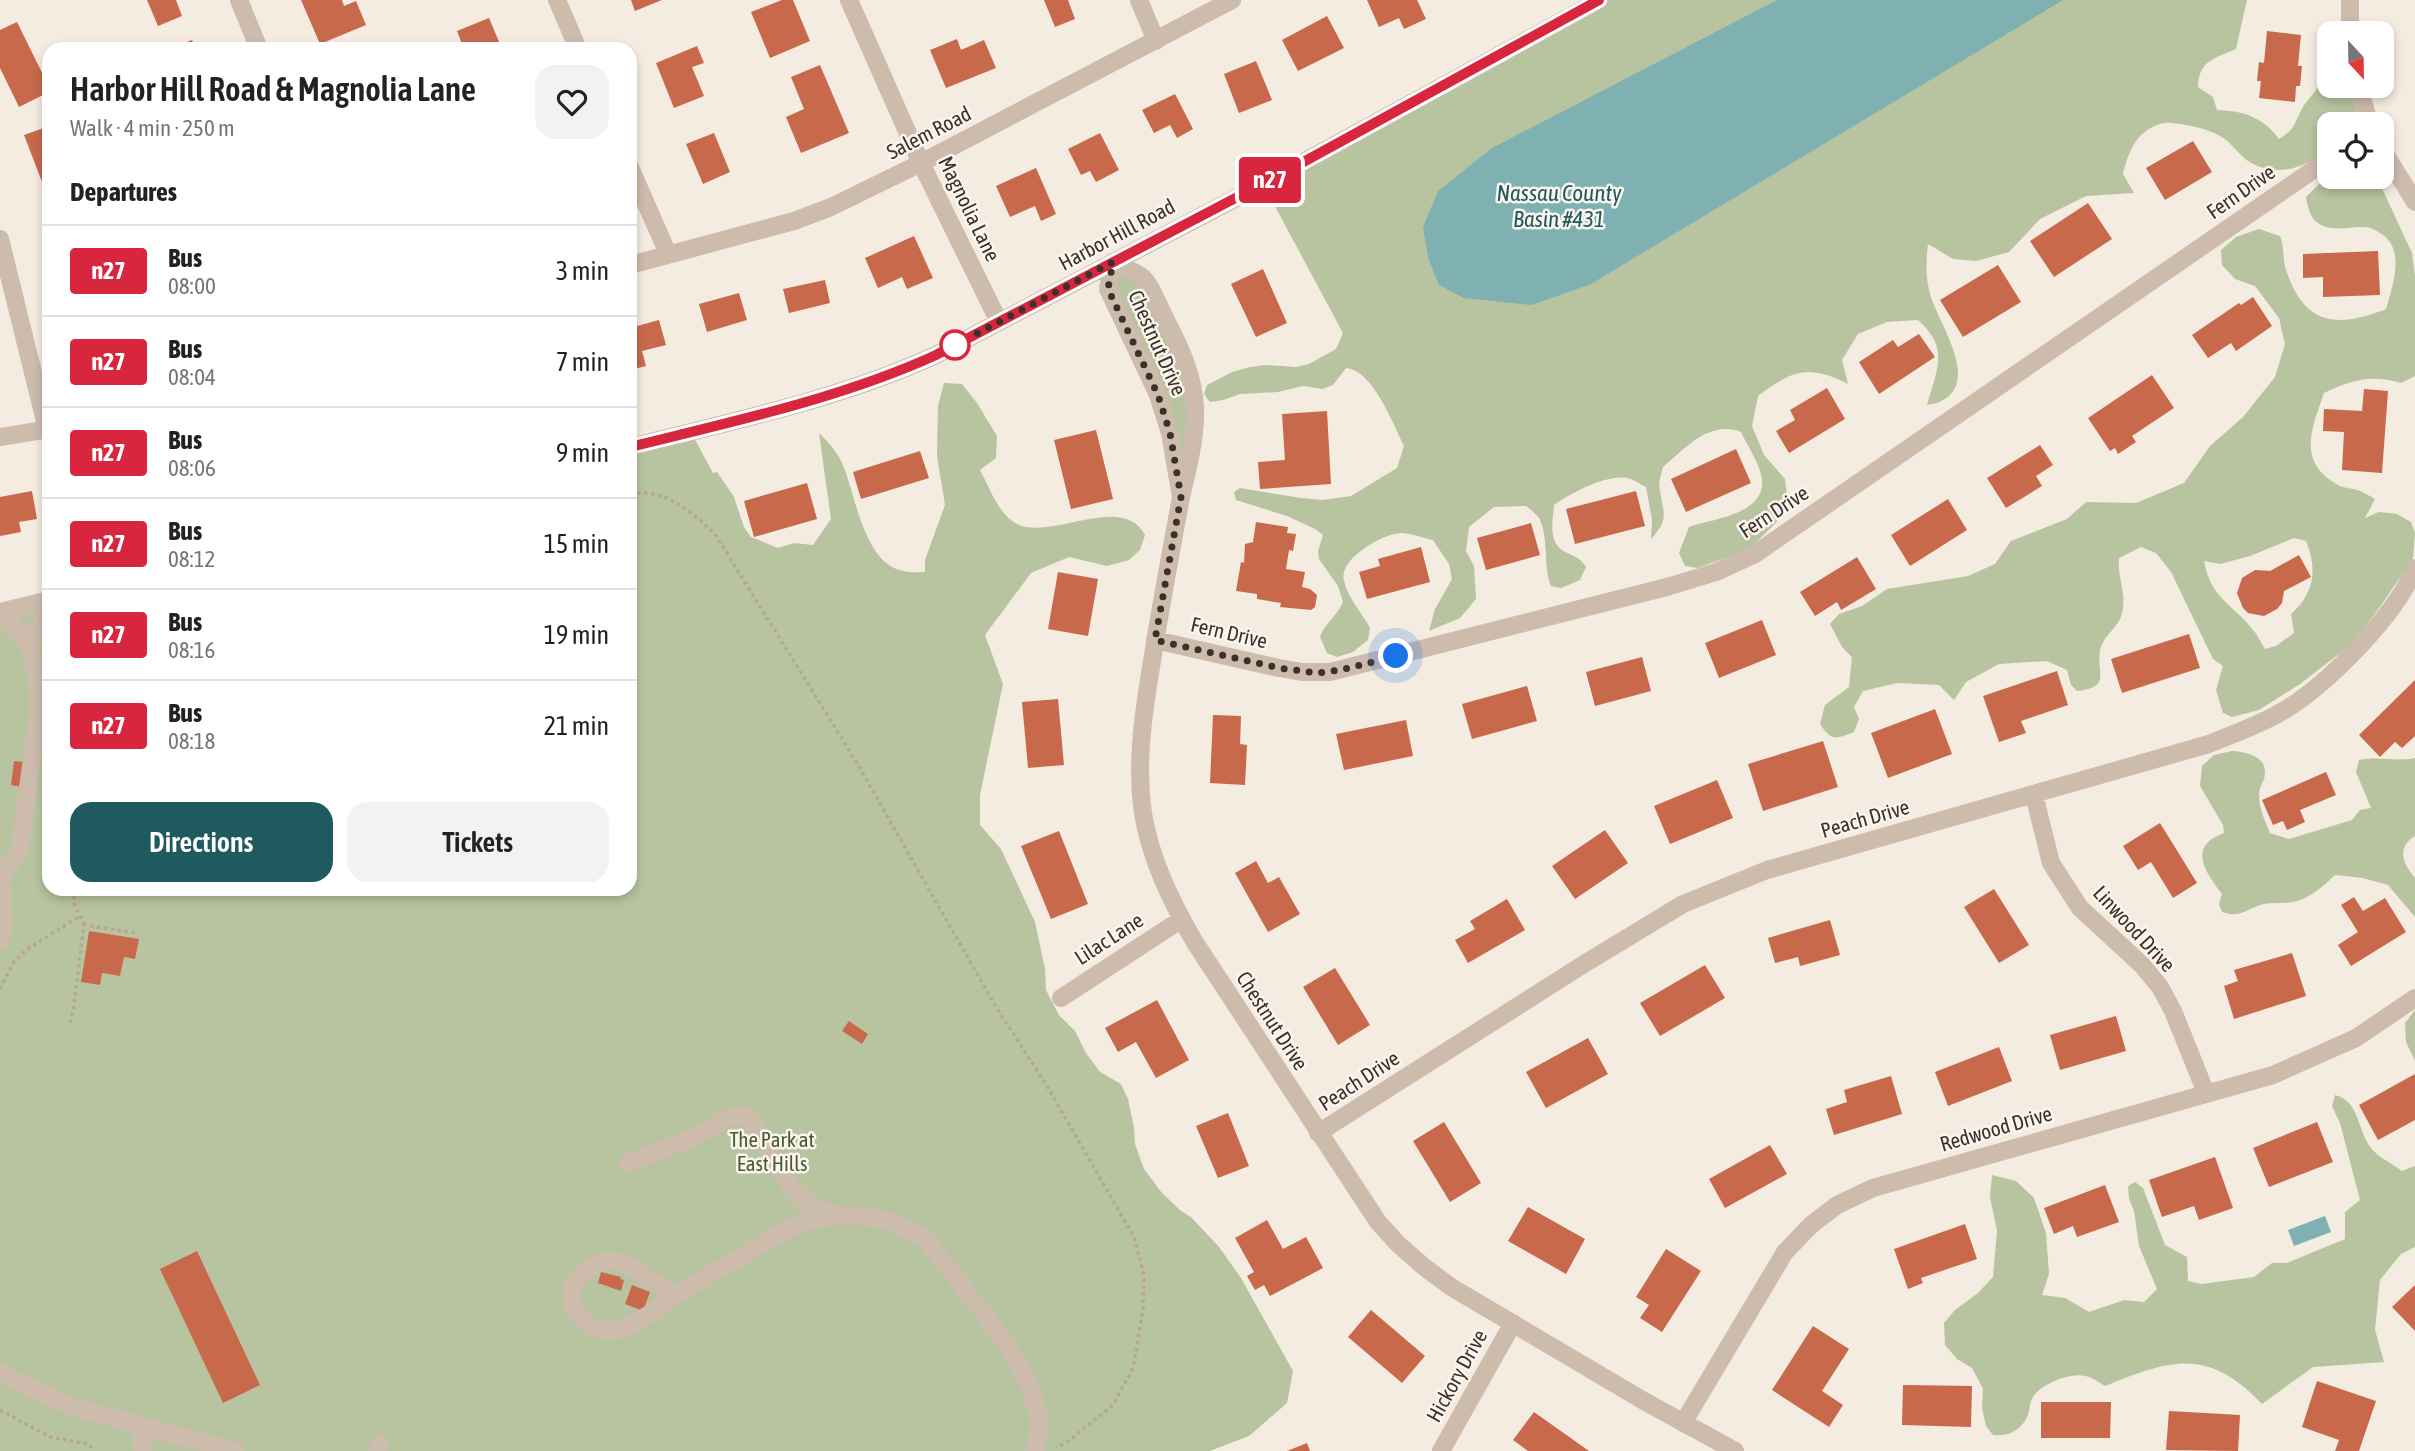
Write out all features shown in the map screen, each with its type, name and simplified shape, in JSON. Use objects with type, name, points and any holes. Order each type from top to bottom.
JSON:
[{"type":"street","points":[[239,0],[256,42]]},
{"type":"street","points":[[557,0],[575,42]]},
{"type":"street","name":"Magnolia Lane","points":[[849,0],[921,163],[999,323]]},
{"type":"street","points":[[1139,0],[1156,41]]},
{"type":"street","name":"Salem Road","points":[[637,263],[811,215],[861,194],[1232,0]]},
{"type":"street","name":"Harbor Hill Road","points":[[637,445],[867,383],[914,365],[1370,127],[1600,0]]},
{"type":"street","points":[[2350,0],[2350,21]]},
{"type":"street","name":"Fern Drive","points":[[1155,640],[1279,668],[1302,672],[1329,672],[1667,587],[1716,572],[1755,554],[2317,167]]},
{"type":"street","points":[[2394,168],[2415,202]]},
{"type":"street","points":[[637,183],[668,254]]},
{"type":"street","points":[[0,239],[42,405]]},
{"type":"street","name":"Chestnut Drive","points":[[1181,497],[1170,433],[1158,395],[1108,289],[1113,262],[1144,278],[1178,343],[1190,371],[1195,395],[1196,430],[1155,640],[1140,739],[1143,813],[1149,840],[1162,877],[1182,919],[1206,962],[1318,1133],[1362,1199],[1398,1244],[1451,1287],[1735,1451]]},
{"type":"street","points":[[0,437],[42,430]]},
{"type":"street","name":"Peach Drive","points":[[1318,1133],[1683,904],[1767,870],[2209,744],[2275,716],[2304,697],[2342,665],[2378,625],[2411,579],[2415,568]]},
{"type":"street","points":[[0,612],[42,602]]},
{"type":"street","points":[[0,612],[25,638],[42,683]]},
{"type":"street","points":[[30,648],[42,623]]},
{"type":"street","points":[[0,940],[3,929],[1,878],[19,853],[42,691]]},
{"type":"street","name":"Linwood Drive","points":[[2034,795],[2052,863],[2080,908],[2142,965],[2160,987],[2173,1011],[2206,1093]]},
{"type":"street","name":"Lilac Lane","points":[[1061,998],[1182,919]]},
{"type":"street","name":"Redwood Drive","points":[[1683,1423],[1785,1252],[1811,1225],[1837,1205],[1873,1188],[2273,1075],[2356,1038],[2415,998]]},
{"type":"street","points":[[627,1163],[688,1140],[731,1116],[745,1115],[792,1187],[811,1206],[840,1215],[884,1219],[926,1239],[1006,1343],[1031,1388],[1039,1420],[1034,1451]]},
{"type":"street","points":[[674,1296],[628,1265],[616,1261],[604,1261],[593,1266],[575,1282],[571,1293],[574,1310],[587,1325],[603,1331],[615,1331],[642,1320],[674,1296],[748,1250],[797,1224],[840,1215]]},
{"type":"street","name":"Hickory Drive","points":[[1441,1451],[1513,1323]]},
{"type":"street","points":[[0,1372],[76,1408],[235,1451]]},
{"type":"street","points":[[141,1425],[142,1451]]},
{"type":"path","points":[[637,494],[655,493],[685,507],[715,534],[863,773],[996,1007],[1047,1086],[1134,1237],[1144,1275],[1143,1309],[1133,1368],[1112,1405],[1070,1440],[1050,1451]]},
{"type":"path","points":[[69,1023],[73,1012],[84,925],[74,903],[74,896]]},
{"type":"path","points":[[0,989],[13,963],[26,950],[80,916]]},
{"type":"path","points":[[84,925],[136,933]]},
{"type":"path","points":[[0,1410],[50,1437],[89,1444],[94,1451]]},
{"type":"green space","points":[[1600,0],[2247,0],[2236,49],[2209,62],[2199,78],[2198,87],[2213,97],[2217,110],[2236,112],[2259,120],[2279,139],[2293,127],[2317,87],[2317,98],[2353,98],[2356,112],[2317,112],[2317,158],[2286,170],[2261,167],[2249,161],[2226,140],[2205,129],[2164,123],[2147,130],[2131,149],[2123,174],[2134,193],[2086,196],[2040,219],[2009,252],[1976,261],[1953,259],[1928,244],[1926,270],[1929,290],[1957,366],[1958,379],[1953,391],[1941,401],[1927,405],[1937,369],[1938,350],[1928,330],[1918,320],[1887,322],[1858,334],[1842,360],[1848,384],[1822,374],[1801,373],[1781,380],[1758,396],[1752,426],[1764,455],[1785,479],[1787,496],[1776,523],[1749,549],[1698,568],[1685,566],[1679,553],[1689,527],[1739,512],[1758,497],[1762,485],[1760,471],[1741,432],[1719,430],[1689,444],[1663,467],[1659,484],[1663,521],[1651,539],[1652,520],[1646,487],[1631,479],[1612,478],[1602,481],[1554,505],[1552,529],[1555,541],[1562,550],[1578,558],[1586,567],[1580,580],[1561,588],[1551,586],[1544,534],[1538,516],[1526,506],[1494,507],[1469,527],[1466,551],[1474,566],[1476,599],[1460,618],[1429,631],[1435,609],[1452,579],[1449,564],[1433,540],[1401,533],[1373,543],[1354,556],[1344,573],[1349,593],[1370,628],[1368,640],[1353,652],[1337,657],[1327,653],[1320,637],[1343,602],[1338,586],[1319,559],[1318,551],[1323,535],[1287,516],[1236,500],[1234,492],[1240,488],[1323,500],[1351,496],[1397,468],[1404,446],[1373,388],[1356,371],[1346,368],[1333,385],[1322,389],[1303,386],[1278,392],[1240,394],[1210,402],[1204,394],[1207,385],[1232,372],[1265,365],[1296,367],[1309,364],[1336,349],[1343,333],[1263,184]]},
{"type":"green space","points":[[2317,186],[2317,189],[2382,189],[2412,253],[2415,276],[2415,376],[2401,383],[2381,379],[2362,380],[2324,393],[2312,432],[2312,456],[2325,476],[2340,486],[2357,490],[2375,499],[2365,518],[2379,512],[2397,514],[2411,522],[2415,533],[2413,558],[2352,644],[2300,684],[2259,710],[2232,717],[2223,713],[2216,690],[2223,666],[2213,659],[2171,572],[2156,553],[2141,547],[2119,558],[2122,613],[2101,646],[2100,678],[2095,686],[2077,691],[2071,685],[2067,670],[2047,661],[1999,664],[1966,682],[1954,700],[1939,685],[1897,683],[1863,691],[1854,707],[1859,719],[1854,732],[1838,737],[1828,734],[1820,724],[1825,705],[1849,687],[1852,657],[1842,647],[1830,624],[1839,614],[1862,606],[1887,589],[1968,576],[1995,564],[2011,541],[2067,519],[2086,502],[2136,503],[2184,483],[2210,446],[2243,417],[2275,377],[2285,344],[2279,318],[2255,286],[2235,279],[2222,265],[2221,250],[2236,237],[2259,229],[2280,236],[2285,268],[2295,291],[2314,313],[2339,320],[2353,319],[2386,309],[2395,268],[2393,248],[2388,240],[2367,227],[2331,228],[2317,223],[2310,213],[2306,197]],"holes":[[[2294,538],[2306,541],[2310,552],[2312,580],[2305,598],[2291,614],[2294,633],[2276,646],[2265,649],[2255,632],[2217,592],[2207,574],[2204,561],[2220,564],[2250,556]]]},
{"type":"green space","points":[[1113,262],[1144,278],[1178,343],[1196,431],[1177,464],[1108,289]]},
{"type":"green space","name":"The Park at East Hills","points":[[944,383],[962,384],[977,403],[997,436],[996,458],[980,470],[995,500],[1010,520],[1031,528],[1104,517],[1120,518],[1135,523],[1145,535],[1140,550],[1129,560],[1107,566],[1069,557],[1031,573],[985,635],[1003,684],[980,795],[980,825],[1001,849],[1035,922],[1045,969],[1046,990],[1059,1015],[1075,1031],[1100,1072],[1121,1084],[1128,1099],[1135,1144],[1144,1169],[1162,1193],[1191,1217],[1219,1247],[1241,1278],[1293,1371],[1287,1403],[1249,1436],[1210,1451],[0,1451],[0,612],[42,601],[42,896],[637,896],[637,445],[691,432],[713,473],[717,472],[734,497],[744,527],[751,537],[778,548],[794,543],[813,545],[831,519],[819,433],[842,463],[863,526],[879,555],[889,565],[903,571],[925,572],[925,560],[945,505],[937,456],[938,406]]},
{"type":"green space","points":[[2232,751],[2251,754],[2264,765],[2264,779],[2259,793],[2263,814],[2270,833],[2289,839],[2352,820],[2360,810],[2371,808],[2356,772],[2359,760],[2415,758],[2415,836],[2405,845],[2403,856],[2415,878],[2415,917],[2388,885],[2363,878],[2335,875],[2316,892],[2290,903],[2264,904],[2239,914],[2222,912],[2219,904],[2222,894],[2205,868],[2203,852],[2213,838],[2224,833],[2223,825],[2200,786],[2202,766],[2214,755]]},
{"type":"green space","points":[[2415,1010],[2415,1061],[2406,1042],[2405,1023]]},
{"type":"green space","points":[[2335,1095],[2343,1098],[2354,1110],[2366,1141],[2374,1151],[2402,1171],[2415,1166],[2415,1247],[2401,1254],[2380,1280],[2375,1330],[2384,1362],[2313,1367],[2262,1404],[2224,1373],[2206,1366],[2169,1365],[2150,1369],[2105,1386],[2088,1377],[2071,1376],[2047,1385],[2035,1394],[2028,1415],[2018,1428],[2009,1434],[1993,1435],[1986,1426],[1982,1408],[1983,1389],[1972,1368],[1957,1359],[1945,1345],[1944,1323],[1993,1277],[1997,1231],[1990,1197],[1992,1175],[2016,1181],[2034,1198],[2046,1233],[2049,1274],[2042,1295],[2065,1298],[2089,1312],[2124,1300],[2144,1302],[2157,1289],[2139,1246],[2134,1211],[2129,1199],[2128,1186],[2135,1182],[2143,1188],[2165,1245],[2187,1257],[2188,1281],[2201,1284],[2254,1277],[2272,1263],[2287,1263],[2345,1239],[2345,1212],[2360,1200],[2340,1123],[2332,1106]]},
{"type":"water","name":"Nassau County Basin #431","points":[[1777,0],[2063,0],[1591,284],[1532,305],[1464,298],[1439,285],[1428,258],[1423,227],[1438,191],[1492,148]]},
{"type":"water","points":[[2325,1216],[2331,1232],[2294,1246],[2288,1230]]},
{"type":"building","points":[[147,0],[176,0],[182,16],[158,26]]},
{"type":"building","points":[[301,0],[342,0],[344,6],[356,1],[366,25],[319,42]]},
{"type":"building","points":[[631,0],[662,0],[635,11]]},
{"type":"building","points":[[782,0],[793,0],[810,41],[770,58],[751,12]]},
{"type":"building","points":[[1044,0],[1068,0],[1075,19],[1055,27]]},
{"type":"building","points":[[1367,0],[1417,0],[1426,19],[1404,29],[1399,18],[1379,27]]},
{"type":"building","points":[[1327,16],[1344,48],[1298,71],[1282,40]]},
{"type":"building","points":[[489,18],[499,42],[461,42],[457,31]]},
{"type":"building","points":[[17,22],[42,73],[42,96],[19,107],[0,68],[0,30]]},
{"type":"building","points":[[2267,31],[2301,35],[2298,66],[2302,66],[2295,102],[2259,98],[2259,62],[2264,63]]},
{"type":"building","points":[[957,39],[961,50],[984,40],[996,68],[946,88],[930,50]]},
{"type":"building","points":[[697,46],[704,63],[692,67],[704,96],[674,108],[656,63]]},
{"type":"building","points":[[1256,61],[1272,100],[1239,113],[1224,74]]},
{"type":"building","points":[[820,65],[849,133],[801,153],[786,117],[804,109],[791,77]]},
{"type":"building","points":[[1175,94],[1193,129],[1177,138],[1170,125],[1154,133],[1142,110]]},
{"type":"building","points":[[42,129],[42,182],[24,135]]},
{"type":"building","points":[[714,133],[730,172],[703,184],[686,144]]},
{"type":"building","points":[[1100,133],[1119,170],[1096,182],[1090,171],[1081,175],[1068,149]]},
{"type":"building","points":[[2193,141],[2212,172],[2165,200],[2146,168]]},
{"type":"building","points":[[1036,168],[1056,214],[1041,221],[1035,206],[1010,217],[996,186]]},
{"type":"building","points":[[2088,203],[2112,239],[2054,277],[2030,241]]},
{"type":"building","points":[[914,236],[933,278],[907,289],[902,277],[878,288],[865,258]]},
{"type":"building","points":[[2378,251],[2380,295],[2323,297],[2323,277],[2303,278],[2303,254]]},
{"type":"building","points":[[1998,265],[2021,302],[1963,337],[1940,300]]},
{"type":"building","points":[[1263,269],[1287,323],[1256,337],[1231,284]]},
{"type":"building","points":[[825,280],[830,303],[789,313],[783,289]]},
{"type":"building","points":[[739,293],[747,320],[707,332],[699,304]]},
{"type":"building","points":[[2253,297],[2272,326],[2236,351],[2231,343],[2208,358],[2192,335],[2239,303],[2241,305]]},
{"type":"building","points":[[659,320],[666,345],[642,351],[646,366],[637,368],[637,326]]},
{"type":"building","points":[[1919,334],[1935,357],[1879,394],[1859,362],[1893,340],[1898,347]]},
{"type":"building","points":[[2152,375],[2174,408],[2132,436],[2136,442],[2118,454],[2115,448],[2110,451],[2088,418]]},
{"type":"building","points":[[1827,388],[1845,419],[1789,453],[1776,431],[1795,420],[1790,410]]},
{"type":"building","points":[[2364,389],[2388,391],[2382,473],[2342,470],[2344,432],[2323,431],[2324,409],[2362,411]]},
{"type":"building","points":[[1327,411],[1331,484],[1260,489],[1258,462],[1285,460],[1282,414]]},
{"type":"building","points":[[1096,430],[1113,499],[1071,509],[1054,440]]},
{"type":"building","points":[[2040,445],[2053,465],[2036,476],[2042,486],[2006,508],[1987,478]]},
{"type":"building","points":[[1736,449],[1751,483],[1686,512],[1671,479]]},
{"type":"building","points":[[920,451],[929,478],[861,499],[853,472]]},
{"type":"building","points":[[807,483],[817,519],[754,537],[744,501]]},
{"type":"building","points":[[32,491],[37,519],[19,522],[21,532],[0,536],[0,497]]},
{"type":"building","points":[[1636,491],[1645,526],[1575,544],[1566,509]]},
{"type":"building","points":[[1948,499],[1967,530],[1910,566],[1891,535]]},
{"type":"building","points":[[1256,522],[1288,527],[1287,533],[1296,534],[1293,551],[1289,550],[1286,569],[1305,572],[1302,587],[1317,595],[1315,607],[1311,610],[1280,607],[1281,603],[1257,599],[1257,594],[1236,591],[1241,562],[1244,563],[1245,544],[1253,542]]},
{"type":"building","points":[[1531,523],[1540,555],[1486,570],[1477,538]]},
{"type":"building","points":[[1421,547],[1430,582],[1367,599],[1359,572],[1380,566],[1378,559]]},
{"type":"building","points":[[2299,555],[2311,577],[2284,591],[2282,603],[2277,609],[2264,616],[2248,613],[2237,593],[2242,578],[2255,570],[2270,571]]},
{"type":"building","points":[[1857,557],[1876,589],[1841,610],[1837,602],[1815,616],[1800,592]]},
{"type":"building","points":[[1058,572],[1098,579],[1088,636],[1048,629]]},
{"type":"building","points":[[1762,620],[1776,655],[1719,678],[1705,643]]},
{"type":"building","points":[[2189,634],[2200,668],[2122,693],[2111,659]]},
{"type":"building","points":[[1642,657],[1651,691],[1595,706],[1586,672]]},
{"type":"building","points":[[2057,671],[2068,705],[2021,721],[2026,733],[1999,742],[1983,696]]},
{"type":"building","points":[[2415,680],[2415,736],[2402,748],[2395,742],[2380,757],[2359,735]]},
{"type":"building","points":[[1527,686],[1537,721],[1472,739],[1462,704]]},
{"type":"building","points":[[1058,699],[1064,765],[1028,768],[1022,702]]},
{"type":"building","points":[[1935,709],[1952,754],[1888,778],[1871,733]]},
{"type":"building","points":[[1213,715],[1241,716],[1240,744],[1247,745],[1245,785],[1210,783]]},
{"type":"building","points":[[1406,720],[1413,756],[1344,770],[1336,734]]},
{"type":"building","points":[[1823,741],[1838,787],[1763,811],[1748,764]]},
{"type":"building","points":[[14,761],[26,762],[22,787],[11,785]]},
{"type":"building","points":[[2326,772],[2336,795],[2300,810],[2305,822],[2287,830],[2283,821],[2273,825],[2262,800]]},
{"type":"building","points":[[1717,780],[1733,818],[1670,844],[1654,806]]},
{"type":"building","points":[[2160,823],[2197,883],[2173,898],[2151,862],[2138,870],[2123,846]]},
{"type":"building","points":[[1605,830],[1628,863],[1575,899],[1552,866]]},
{"type":"building","points":[[1059,831],[1088,904],[1051,919],[1021,846]]},
{"type":"building","points":[[1256,861],[1268,883],[1279,877],[1300,914],[1268,932],[1235,873]]},
{"type":"building","points":[[1994,889],[2029,945],[1999,963],[1964,907]]},
{"type":"building","points":[[2354,897],[2363,911],[2385,898],[2406,932],[2351,966],[2338,945],[2358,932],[2341,905]]},
{"type":"building","points":[[1507,899],[1525,930],[1468,963],[1455,940],[1475,929],[1470,921]]},
{"type":"building","points":[[1830,920],[1840,955],[1800,966],[1798,957],[1775,963],[1768,938]]},
{"type":"building","points":[[89,931],[139,939],[135,959],[124,957],[120,976],[102,973],[100,985],[81,982]]},
{"type":"building","points":[[2292,953],[2306,996],[2234,1019],[2224,986],[2238,981],[2234,970]]},
{"type":"building","points":[[1705,965],[1725,998],[1660,1036],[1640,1003]]},
{"type":"building","points":[[1335,968],[1370,1025],[1338,1045],[1303,987]]},
{"type":"building","points":[[1157,1000],[1189,1060],[1156,1078],[1136,1042],[1118,1052],[1105,1028]]},
{"type":"building","points":[[2116,1016],[2126,1051],[2060,1070],[2050,1035]]},
{"type":"building","points":[[849,1021],[868,1034],[862,1044],[842,1031]]},
{"type":"building","points":[[1588,1038],[1608,1074],[1546,1108],[1526,1072]]},
{"type":"building","points":[[1999,1047],[2012,1081],[1948,1106],[1935,1072]]},
{"type":"building","points":[[2415,1074],[2415,1120],[2378,1140],[2359,1105]]},
{"type":"building","points":[[1891,1076],[1902,1114],[1834,1135],[1826,1109],[1847,1102],[1844,1090]]},
{"type":"building","points":[[1228,1113],[1249,1166],[1218,1178],[1196,1126]]},
{"type":"building","points":[[1444,1122],[1481,1183],[1450,1202],[1413,1141]]},
{"type":"building","points":[[2317,1122],[2333,1162],[2269,1187],[2253,1148]]},
{"type":"building","points":[[1770,1145],[1787,1174],[1725,1208],[1709,1179]]},
{"type":"building","points":[[2215,1157],[2233,1208],[2199,1220],[2194,1206],[2162,1217],[2149,1180]]},
{"type":"building","points":[[2105,1185],[2119,1222],[2077,1237],[2073,1226],[2054,1234],[2044,1208]]},
{"type":"building","points":[[1528,1207],[1585,1239],[1566,1274],[1508,1241]]},
{"type":"building","points":[[1267,1220],[1283,1249],[1306,1237],[1323,1268],[1270,1296],[1264,1285],[1255,1290],[1247,1276],[1254,1272],[1235,1238]]},
{"type":"building","points":[[1965,1224],[1977,1259],[1921,1278],[1923,1283],[1908,1289],[1894,1249]]},
{"type":"building","points":[[1666,1249],[1701,1271],[1662,1332],[1640,1318],[1649,1305],[1636,1297]]},
{"type":"building","points":[[197,1251],[260,1385],[223,1403],[160,1269]]},
{"type":"building","points":[[601,1272],[621,1277],[620,1279],[624,1280],[621,1291],[598,1283]]},
{"type":"building","points":[[632,1285],[650,1292],[643,1311],[625,1304]]},
{"type":"building","points":[[2415,1285],[2415,1331],[2392,1307]]},
{"type":"building","points":[[1371,1310],[1425,1356],[1402,1383],[1348,1337]]},
{"type":"building","points":[[1813,1326],[1849,1349],[1822,1391],[1843,1405],[1829,1427],[1772,1390]]},
{"type":"building","points":[[2317,1381],[2376,1401],[2359,1451],[2335,1451],[2339,1440],[2302,1427]]},
{"type":"building","points":[[1903,1385],[1972,1386],[1971,1427],[1902,1425]]},
{"type":"building","points":[[2041,1402],[2111,1402],[2110,1438],[2041,1438]]},
{"type":"building","points":[[2169,1411],[2240,1415],[2238,1451],[2166,1450]]},
{"type":"building","points":[[1534,1412],[1589,1451],[1528,1451],[1513,1440]]},
{"type":"building","points":[[1307,1443],[1310,1451],[1287,1451]]},
{"type":"bus line","name":"n27","points":[[637,445],[851,388],[936,355],[1287,171],[1599,0]]},
{"type":"route","points":[[955,345],[1113,262],[1108,289],[1158,395],[1177,464],[1181,497],[1155,640],[1279,668],[1317,673],[1341,670],[1396,656]]}]
